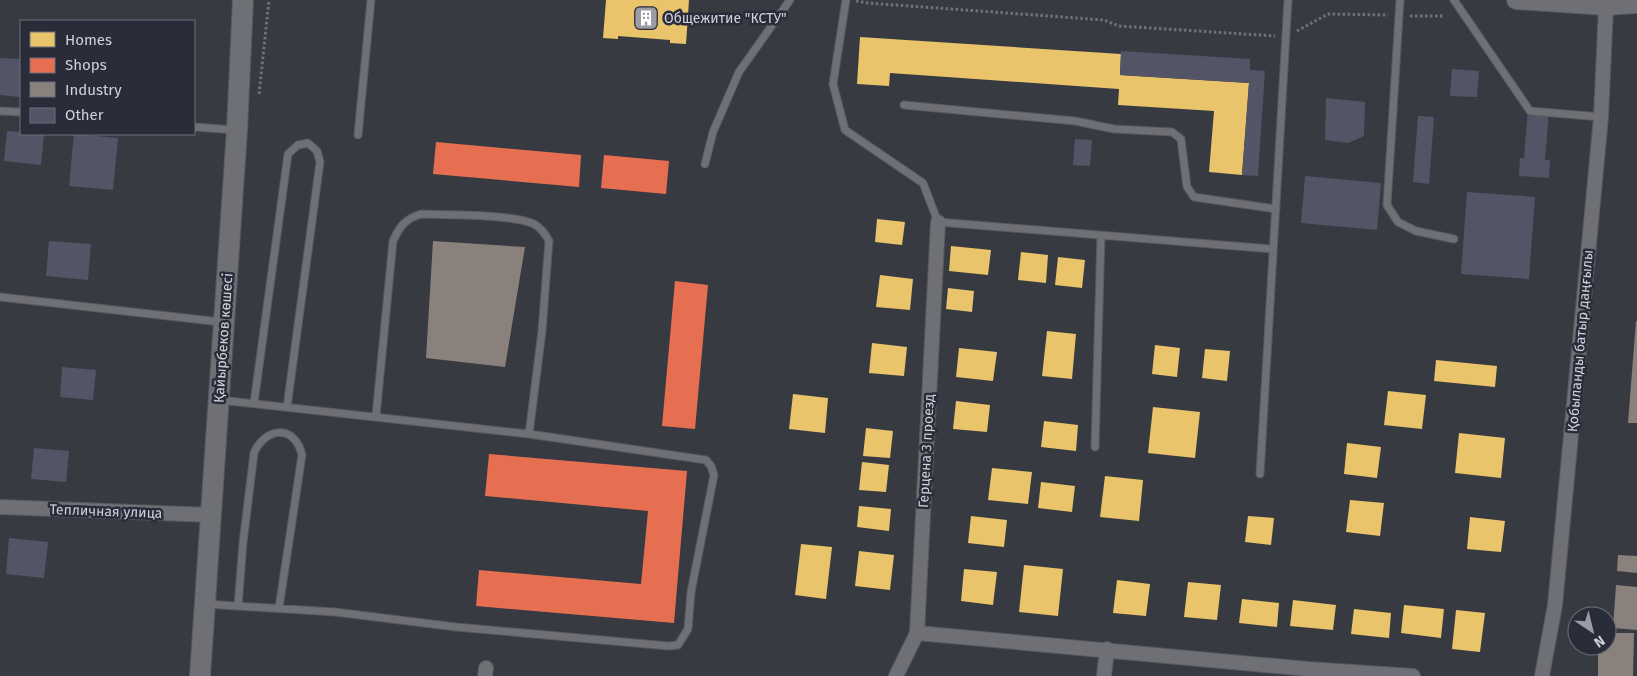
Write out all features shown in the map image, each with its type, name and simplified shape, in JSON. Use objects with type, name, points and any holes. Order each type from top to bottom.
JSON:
[{"type":"main road","name":"Қайырбеков көшесі","points":[[200,676],[237,130],[243,0]]},
{"type":"street","points":[[1516,0],[1589,2],[1606,6],[1637,4]]},
{"type":"street","name":"Қобыланды батыр даңғылы","points":[[1542,676],[1555,605],[1601,117],[1606,6]]},
{"type":"street","name":"Герцена 3 проезд","points":[[896,676],[917,633],[938,222]]},
{"type":"street","name":"Тепличная улица","points":[[0,507],[212,515]]},
{"type":"street","points":[[917,633],[1107,649],[1307,672],[1412,676]]},
{"type":"street","points":[[1104,676],[1107,649]]},
{"type":"lane","points":[[358,135],[371,0]]},
{"type":"lane","points":[[705,164],[713,132],[739,72],[790,0]]},
{"type":"lane","points":[[846,0],[833,84],[845,130],[923,183],[938,222],[1273,249]]},
{"type":"lane","points":[[1260,474],[1288,0]]},
{"type":"lane","points":[[1400,0],[1387,205],[1398,222],[1416,232],[1454,239]]},
{"type":"lane","points":[[1454,0],[1530,111],[1601,117]]},
{"type":"lane","points":[[904,105],[1074,121],[1114,129],[1172,132],[1181,139],[1187,187],[1194,197],[1276,209]]},
{"type":"lane","points":[[0,111],[20,112]]},
{"type":"lane","points":[[195,126],[237,130]]},
{"type":"lane","points":[[254,403],[288,154],[298,145],[308,143],[316,151],[320,162],[287,407]]},
{"type":"lane","points":[[376,416],[393,241],[400,226],[409,218],[421,214],[506,218],[532,222],[542,229],[549,241],[542,331],[529,434]]},
{"type":"lane","points":[[1095,447],[1100,235]]},
{"type":"lane","points":[[0,297],[224,322]]},
{"type":"lane","points":[[205,604],[335,612],[456,627],[670,646],[678,645],[688,629],[691,592],[714,475],[712,466],[706,460],[529,434],[219,400]]},
{"type":"lane","points":[[238,606],[243,543],[254,453],[259,443],[274,433],[281,432],[289,434],[296,440],[302,455],[301,472],[279,608]]},
{"type":"path","points":[[853,0],[867,4],[1104,20],[1119,26],[1286,37],[1328,14],[1444,16]]},
{"type":"building: Homes","name":"Общежитие \"КСТУ\"","points":[[606,0],[689,0],[686,44],[670,43],[670,40],[618,36],[618,39],[603,38]]},
{"type":"building: Homes","points":[[860,37],[1121,54],[1120,75],[1249,83],[1242,175],[1209,172],[1214,111],[1118,105],[1119,89],[890,73],[889,86],[857,84]]},
{"type":"building: Homes","points":[[877,219],[905,222],[902,245],[875,242]]},
{"type":"building: Homes","points":[[951,246],[991,250],[988,275],[949,271]]},
{"type":"building: Homes","points":[[1021,252],[1048,255],[1046,283],[1018,280]]},
{"type":"building: Homes","points":[[1058,257],[1085,260],[1082,288],[1055,285]]},
{"type":"building: Homes","points":[[880,275],[913,279],[910,310],[876,307]]},
{"type":"building: Homes","points":[[948,288],[974,291],[972,312],[946,309]]},
{"type":"building: Homes","points":[[1047,331],[1076,334],[1072,379],[1042,376]]},
{"type":"building: Homes","points":[[872,343],[907,347],[904,376],[869,373]]},
{"type":"building: Homes","points":[[1155,345],[1180,348],[1177,377],[1152,374]]},
{"type":"building: Homes","points":[[959,348],[997,352],[993,381],[956,377]]},
{"type":"building: Homes","points":[[1205,349],[1230,351],[1227,381],[1202,378]]},
{"type":"building: Homes","points":[[1436,360],[1497,366],[1495,387],[1434,381]]},
{"type":"building: Homes","points":[[1388,391],[1426,395],[1422,429],[1384,425]]},
{"type":"building: Homes","points":[[793,394],[828,398],[825,433],[789,429]]},
{"type":"building: Homes","points":[[956,401],[990,405],[987,432],[953,429]]},
{"type":"building: Homes","points":[[1153,407],[1200,412],[1195,458],[1148,453]]},
{"type":"building: Homes","points":[[1044,421],[1078,425],[1076,451],[1041,447]]},
{"type":"building: Homes","points":[[866,428],[893,431],[890,458],[863,456]]},
{"type":"building: Homes","points":[[1459,433],[1505,438],[1501,478],[1455,473]]},
{"type":"building: Homes","points":[[1347,443],[1381,447],[1377,478],[1344,474]]},
{"type":"building: Homes","points":[[862,462],[889,465],[886,492],[859,490]]},
{"type":"building: Homes","points":[[992,468],[1032,472],[1028,504],[988,500]]},
{"type":"building: Homes","points":[[1105,476],[1143,480],[1139,521],[1100,517]]},
{"type":"building: Homes","points":[[1041,482],[1075,486],[1072,512],[1038,508]]},
{"type":"building: Homes","points":[[1350,500],[1384,503],[1380,536],[1346,532]]},
{"type":"building: Homes","points":[[859,506],[891,509],[889,531],[857,527]]},
{"type":"building: Homes","points":[[971,516],[1007,520],[1004,547],[968,543]]},
{"type":"building: Homes","points":[[1248,516],[1274,518],[1271,545],[1245,542]]},
{"type":"building: Homes","points":[[1470,517],[1505,521],[1501,552],[1467,549]]},
{"type":"building: Homes","points":[[801,544],[832,547],[826,599],[795,595]]},
{"type":"building: Homes","points":[[859,551],[894,555],[890,590],[855,586]]},
{"type":"building: Homes","points":[[1024,565],[1063,569],[1058,616],[1019,612]]},
{"type":"building: Homes","points":[[964,569],[997,572],[993,605],[961,601]]},
{"type":"building: Homes","points":[[1117,580],[1150,584],[1146,616],[1113,613]]},
{"type":"building: Homes","points":[[1188,582],[1221,585],[1217,620],[1184,617]]},
{"type":"building: Homes","points":[[1242,599],[1279,603],[1277,627],[1239,623]]},
{"type":"building: Homes","points":[[1293,600],[1336,605],[1333,630],[1290,626]]},
{"type":"building: Homes","points":[[1404,605],[1444,609],[1441,638],[1401,633]]},
{"type":"building: Homes","points":[[1354,609],[1391,613],[1389,638],[1351,634]]},
{"type":"building: Homes","points":[[1456,610],[1485,613],[1480,652],[1452,649]]},
{"type":"building: Shops","points":[[436,142],[581,155],[579,187],[433,174]]},
{"type":"building: Shops","points":[[604,155],[669,161],[666,194],[601,188]]},
{"type":"building: Shops","points":[[675,281],[708,285],[695,429],[662,426]]},
{"type":"building: Shops","points":[[489,454],[687,471],[674,623],[476,606],[479,570],[641,584],[648,511],[485,496]]},
{"type":"building: Industry","points":[[433,241],[525,247],[505,367],[426,358]]},
{"type":"building: Industry","points":[[1636,321],[1637,423],[1628,423]]},
{"type":"building: Industry","points":[[1618,555],[1637,556],[1637,573],[1617,571]]},
{"type":"building: Industry","points":[[1616,585],[1637,587],[1637,630],[1617,628],[1617,606],[1615,606]]},
{"type":"building: Industry","points":[[1617,633],[1634,633],[1633,676],[1598,676],[1598,656],[1617,656]]},
{"type":"building: Other","points":[[1121,51],[1250,59],[1250,70],[1265,71],[1258,176],[1242,175],[1249,83],[1120,75]]},
{"type":"building: Other","points":[[0,58],[20,59],[20,97],[0,95]]},
{"type":"building: Other","points":[[1452,69],[1479,71],[1477,97],[1450,96]]},
{"type":"building: Other","points":[[1326,98],[1365,102],[1364,136],[1348,143],[1325,140]]},
{"type":"building: Other","points":[[1528,109],[1549,111],[1545,160],[1550,160],[1549,178],[1519,176],[1520,158],[1524,158]]},
{"type":"building: Other","points":[[1418,116],[1434,117],[1429,184],[1413,182]]},
{"type":"building: Other","points":[[7,131],[20,132],[20,135],[44,135],[41,165],[4,161]]},
{"type":"building: Other","points":[[74,135],[118,138],[113,190],[69,186]]},
{"type":"building: Other","points":[[1075,139],[1092,140],[1090,166],[1073,165]]},
{"type":"building: Other","points":[[1305,176],[1381,183],[1377,230],[1301,223]]},
{"type":"building: Other","points":[[1467,192],[1535,197],[1529,279],[1461,274]]},
{"type":"building: Other","points":[[49,241],[91,244],[88,280],[46,276]]},
{"type":"building: Other","points":[[62,367],[96,370],[93,400],[60,397]]},
{"type":"building: Other","points":[[34,448],[69,451],[66,482],[31,479]]},
{"type":"building: Other","points":[[9,538],[48,542],[44,578],[6,574]]},
{"type":"place","name":"Общежитие \"КСТУ\"","points":[[646,18]]}]
